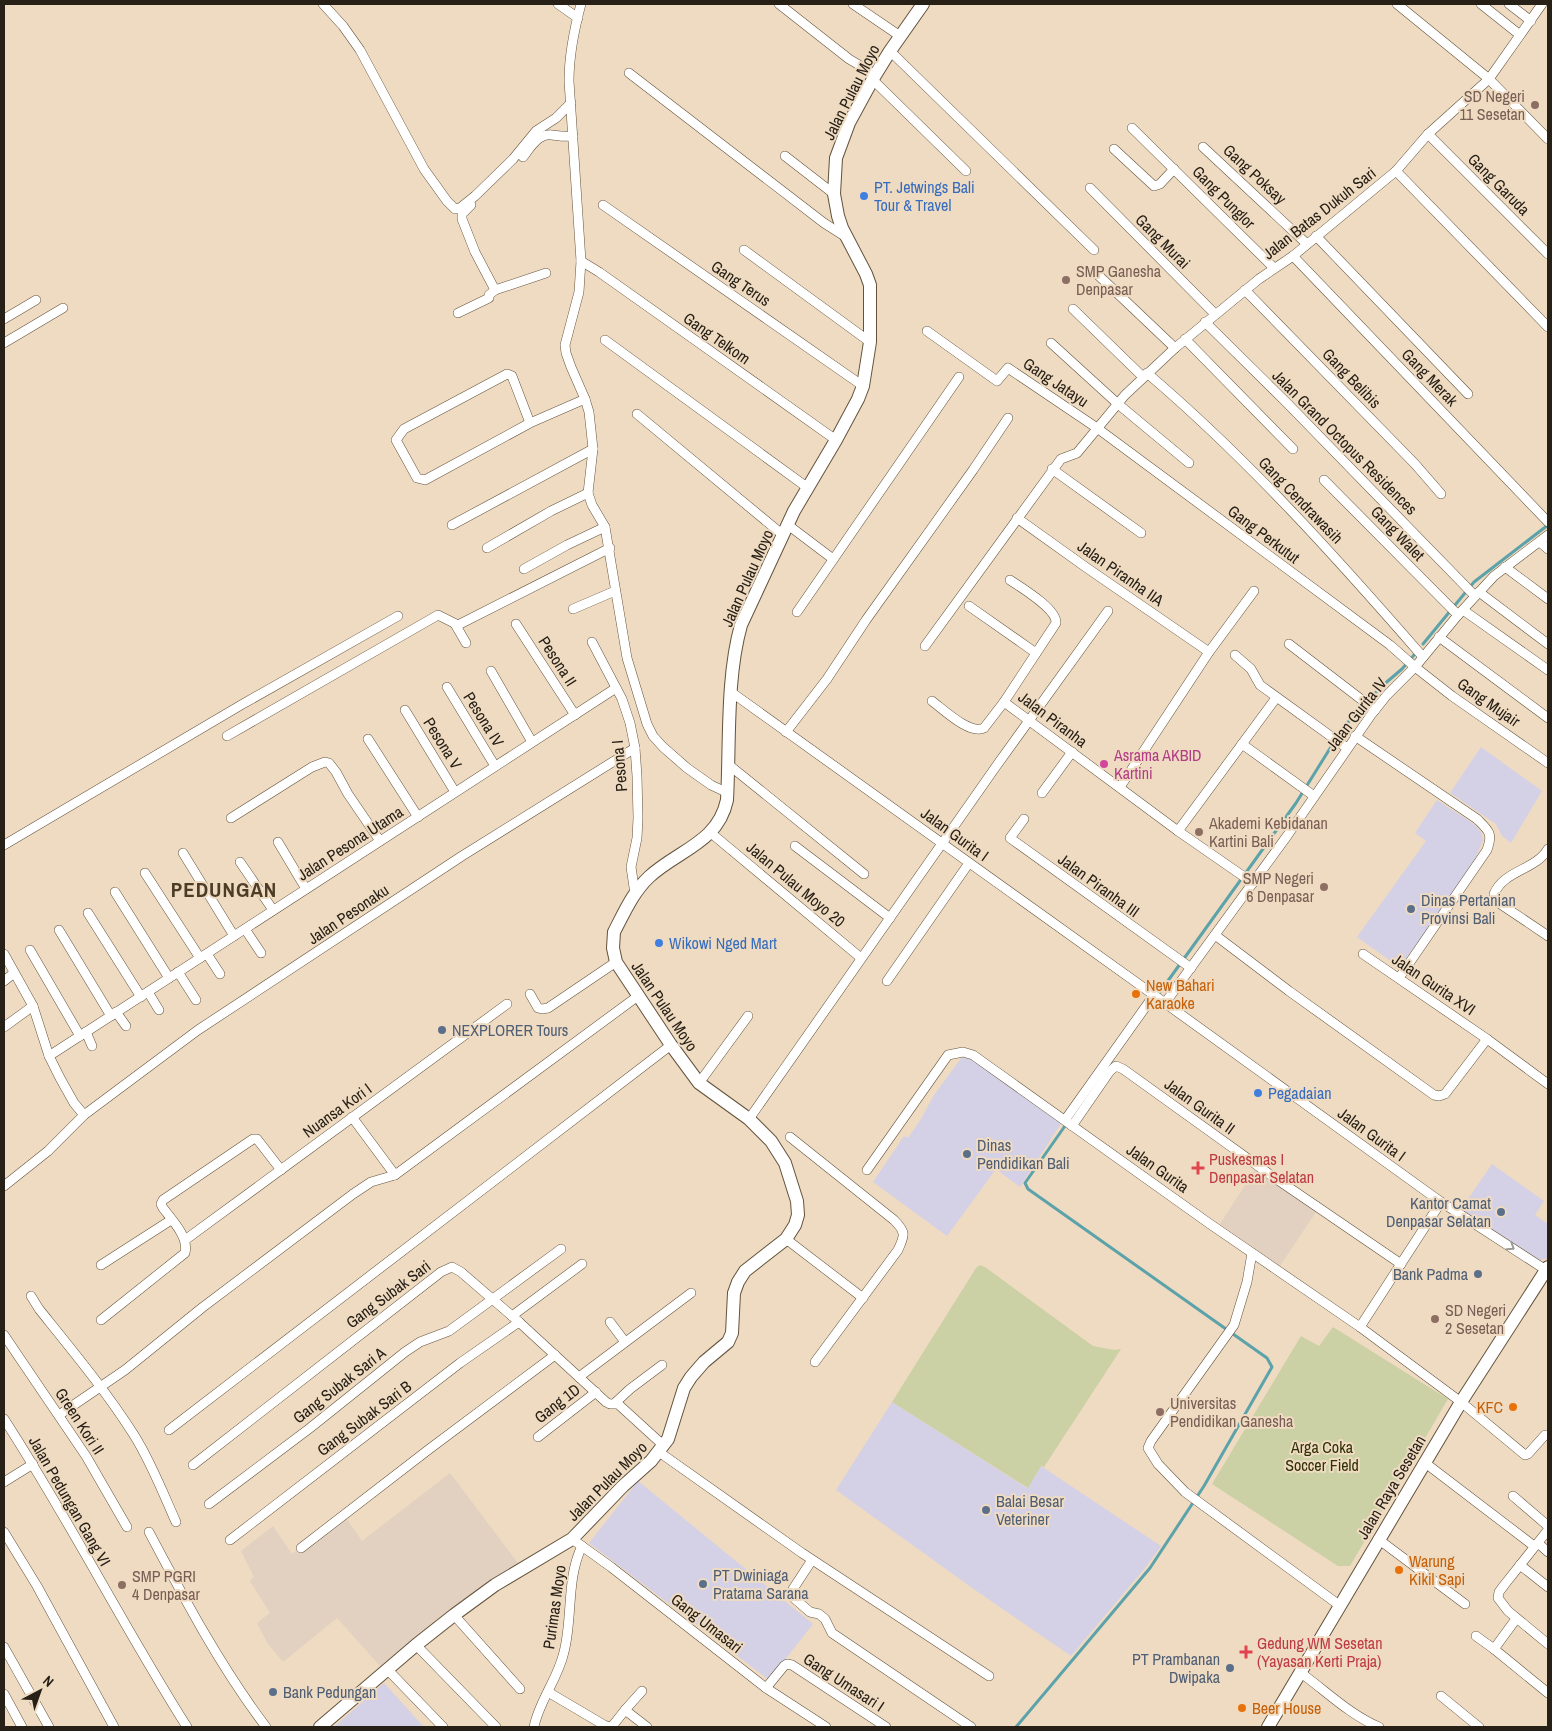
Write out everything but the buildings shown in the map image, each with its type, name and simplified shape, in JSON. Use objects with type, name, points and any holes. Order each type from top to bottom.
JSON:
[{"type":"street","points":[[323,4],[343,26],[360,50],[424,169],[455,210],[475,196],[513,159],[536,131],[556,118],[571,103]]},
{"type":"street","points":[[558,4],[578,18]]},
{"type":"street","points":[[582,4],[574,32],[569,63],[571,103],[567,137],[580,261],[579,292],[565,345],[570,367],[585,399],[592,428],[593,449],[588,493],[592,505],[605,527],[627,658],[647,724],[653,736],[687,768],[711,785],[728,792]]},
{"type":"street","points":[[778,4],[874,77],[966,171]]},
{"type":"street","points":[[853,4],[900,36]]},
{"type":"street","name":"Jalan Pulau Moyo","points":[[320,1727],[387,1669],[454,1615],[496,1585],[577,1542],[659,1444],[668,1439],[684,1388],[704,1362],[728,1342],[732,1333],[734,1293],[738,1282],[745,1271],[786,1239],[795,1225],[798,1215],[788,1173],[785,1164],[771,1141],[749,1119],[699,1083],[671,1045],[616,962],[613,948],[614,932],[634,894],[650,876],[711,833],[726,809],[731,692],[736,642],[741,625],[786,530],[858,400],[863,386],[870,342],[870,285],[838,216],[834,194],[836,158],[841,142],[874,77],[923,4]]},
{"type":"street","points":[[1397,4],[1489,79],[1548,139]]},
{"type":"street","points":[[1481,4],[1520,35]]},
{"type":"street","points":[[1510,4],[1531,21]]},
{"type":"street","name":"Jalan Batas Dukuh Sari","points":[[925,646],[1061,459],[1077,453],[1145,375],[1185,339],[1245,290],[1293,256],[1396,170],[1428,134],[1489,79],[1542,4]]},
{"type":"street","points":[[890,51],[1094,250]]},
{"type":"street","points":[[629,73],[810,212],[847,237]]},
{"type":"street","name":"Gang Punglor","points":[[1132,128],[1274,268]]},
{"type":"street","name":"Gang Garuda","points":[[1428,134],[1548,254]]},
{"type":"street","points":[[495,290],[475,252],[462,216],[466,209],[518,163],[537,140],[548,135],[567,137]]},
{"type":"street","name":"Gang Poksay","points":[[1204,147],[1307,244]]},
{"type":"street","name":"Gang Punglor","points":[[1114,148],[1154,186],[1160,184],[1174,169]]},
{"type":"street","points":[[785,156],[834,194]]},
{"type":"street","points":[[1396,170],[1548,328]]},
{"type":"street","name":"Gang Murai","points":[[1090,188],[1215,314]]},
{"type":"street","name":"Gang Terus","points":[[603,205],[863,386]]},
{"type":"street","points":[[1316,236],[1468,394]]},
{"type":"street","points":[[744,250],[870,342]]},
{"type":"street","name":"Gang Merak","points":[[1293,256],[1548,521]]},
{"type":"street","name":"Gang Telkom","points":[[580,261],[599,272],[836,440]]},
{"type":"street","points":[[458,313],[488,298],[495,290],[546,273]]},
{"type":"street","points":[[1096,273],[1175,348]]},
{"type":"street","name":"Gang Belibis","points":[[1245,290],[1415,464],[1438,491]]},
{"type":"street","points":[[4,319],[36,300]]},
{"type":"street","points":[[4,343],[63,308]]},
{"type":"street","name":"Gang Cendrawasih","points":[[1073,309],[1247,465],[1359,583],[1423,657]]},
{"type":"street","name":"Jalan Grand Octopus Residences","points":[[1205,322],[1463,584],[1548,644]]},
{"type":"street","name":"Gang Jatayu","points":[[928,331],[997,381],[1008,368],[1097,428]]},
{"type":"street","points":[[1185,339],[1293,450]]},
{"type":"street","points":[[605,340],[808,488]]},
{"type":"street","points":[[1050,343],[1118,404],[1189,463]]},
{"type":"street","points":[[530,423],[515,382],[512,376],[507,374],[404,430],[396,440],[417,478],[422,481],[530,423],[585,399]]},
{"type":"street","points":[[796,612],[959,378]]},
{"type":"street","points":[[638,414],[786,530],[833,559]]},
{"type":"street","points":[[786,732],[827,679],[866,620],[1008,418]]},
{"type":"street","name":"Gang Perkutut","points":[[1097,428],[1414,666]]},
{"type":"street","points":[[452,525],[593,449]]},
{"type":"street","points":[[1052,469],[1141,533]]},
{"type":"street","name":"Gang Walet","points":[[1324,480],[1456,611],[1548,670]]},
{"type":"street","points":[[487,548],[588,493]]},
{"type":"street","name":"Jalan Piranha IIA","points":[[1017,518],[1208,652]]},
{"type":"street","points":[[524,569],[567,545],[605,527]]},
{"type":"street","name":"Jalan Gurita IV","points":[[1101,1076],[1159,999],[1189,967],[1215,935],[1309,792],[1355,736],[1374,709],[1423,657],[1456,611],[1494,576],[1548,535]]},
{"type":"street","points":[[1540,542],[1548,549]]},
{"type":"street","points":[[455,624],[458,625],[475,618],[610,548]]},
{"type":"street","points":[[1505,567],[1548,599]]},
{"type":"street","points":[[932,701],[970,728],[980,730],[984,728],[1004,702],[1056,623],[1056,618],[1050,610],[1010,580]]},
{"type":"street","points":[[573,609],[615,591]]},
{"type":"street","points":[[1120,787],[1208,652],[1254,591]]},
{"type":"street","points":[[969,606],[1036,653]]},
{"type":"street","points":[[749,1119],[1108,611]]},
{"type":"street","points":[[227,736],[438,615],[445,617],[455,624],[466,643]]},
{"type":"street","points":[[4,845],[241,705],[398,616]]},
{"type":"street","name":"Pesona II","points":[[516,624],[574,715]]},
{"type":"street","points":[[1439,637],[1548,718]]},
{"type":"street","name":"Pesona I","points":[[592,642],[622,699],[630,723],[635,748],[638,818],[637,838],[631,868],[634,894]]},
{"type":"street","points":[[1289,644],[1374,709]]},
{"type":"street","points":[[1235,655],[1251,669],[1260,685],[1346,747]]},
{"type":"street","name":"Gang Mujair","points":[[1414,666],[1548,764]]},
{"type":"street","points":[[491,671],[532,742]]},
{"type":"street","name":"Pesona IV","points":[[447,687],[496,766]]},
{"type":"street","name":"Jalan Pesona Utama","points":[[49,1056],[616,688]]},
{"type":"street","name":"Jalan Gurita I","points":[[731,692],[1440,1202],[1547,1269]]},
{"type":"street","points":[[1178,831],[1276,698]]},
{"type":"street","name":"Jalan Piranha","points":[[1004,702],[1178,831],[1251,882]]},
{"type":"street","name":"Pesona V","points":[[406,710],[455,792]]},
{"type":"street","points":[[1355,736],[1477,820],[1490,835],[1491,839],[1487,850],[1398,978]]},
{"type":"street","points":[[368,739],[418,817]]},
{"type":"street","points":[[1242,744],[1309,792]]},
{"type":"street","name":"Jalan Pesonaku","points":[[4,1186],[48,1151],[84,1115],[198,1030],[462,856],[635,748]]},
{"type":"street","points":[[1042,793],[1072,752]]},
{"type":"street","points":[[231,818],[325,762],[329,763],[336,772],[348,794],[380,841]]},
{"type":"street","points":[[729,765],[864,874]]},
{"type":"street","name":"Jalan Piranha III","points":[[1024,818],[1010,838],[1189,967]]},
{"type":"street","name":"Jalan Pulau Moyo 20","points":[[711,833],[861,958]]},
{"type":"street","points":[[278,842],[306,889]]},
{"type":"street","points":[[795,846],[890,918]]},
{"type":"street","points":[[1548,849],[1542,858],[1512,873],[1495,890],[1494,894],[1496,900],[1548,936]]},
{"type":"street","points":[[183,853],[234,936]]},
{"type":"street","points":[[240,862],[273,910]]},
{"type":"street","points":[[887,981],[969,863]]},
{"type":"street","points":[[145,874],[203,956],[220,974]]},
{"type":"street","points":[[115,892],[169,978]]},
{"type":"street","points":[[88,913],[144,994],[159,1010]]},
{"type":"street","points":[[245,929],[261,953]]},
{"type":"street","points":[[59,930],[114,1014],[126,1026]]},
{"type":"street","points":[[1215,935],[1289,991],[1434,1095],[1445,1094],[1487,1039],[1548,1084]]},
{"type":"street","points":[[30,950],[92,1046]]},
{"type":"street","points":[[4,954],[33,1006],[49,1056],[68,1092],[84,1115]]},
{"type":"street","name":"Jalan Gurita XVI","points":[[1363,954],[1487,1039]]},
{"type":"street","points":[[530,994],[538,1008],[542,1010],[548,1008],[616,962]]},
{"type":"street","points":[[178,972],[196,1000]]},
{"type":"street","points":[[4,981],[14,973]]},
{"type":"street","points":[[59,1415],[101,1387],[353,1194],[371,1182],[395,1175],[638,996]]},
{"type":"street","name":"Nuansa Kori I","points":[[185,1240],[507,1004]]},
{"type":"street","points":[[4,1027],[33,1006]]},
{"type":"street","points":[[699,1083],[748,1016]]},
{"type":"street","points":[[169,1430],[671,1045]]},
{"type":"street","name":"Jalan Gurita","points":[[867,1170],[948,1055],[963,1052],[973,1055],[1360,1328],[1461,1402],[1526,1456],[1545,1435],[1548,1435]]},
{"type":"street","name":"Jalan Gurita II","points":[[1068,1123],[1101,1076],[1116,1066],[1123,1069],[1272,1176],[1402,1264]]},
{"type":"street","points":[[352,1118],[395,1175]]},
{"type":"street","points":[[790,1137],[902,1229],[904,1236],[898,1250],[816,1362]]},
{"type":"street","points":[[101,1320],[185,1253],[187,1247],[185,1240],[161,1204],[163,1200],[253,1139],[257,1138],[281,1170]]},
{"type":"street","points":[[1360,1328],[1440,1202]]},
{"type":"street","points":[[101,1265],[171,1220]]},
{"type":"street","points":[[786,1239],[863,1298]]},
{"type":"street","name":"Gang Subak Sari A","points":[[209,1504],[310,1428],[405,1352],[420,1342],[449,1331],[561,1249]]},
{"type":"street","points":[[1252,1253],[1247,1282],[1234,1325],[1151,1441],[1148,1448],[1158,1464],[1186,1492],[1339,1605]]},
{"type":"street","name":"Gang Subak Sari B","points":[[230,1540],[460,1363],[582,1264]]},
{"type":"street","name":"Gang Subak Sari","points":[[194,1464],[442,1272],[450,1267],[455,1268],[516,1319],[607,1403],[619,1405],[696,1479],[812,1560],[990,1676]]},
{"type":"street","name":"Jalan Raya Sesetan","points":[[1268,1727],[1301,1674],[1339,1605],[1424,1462],[1547,1269]]},
{"type":"street","points":[[579,1377],[691,1293]]},
{"type":"street","points":[[31,1296],[39,1309],[101,1387],[134,1435],[149,1462],[176,1522]]},
{"type":"street","points":[[610,1322],[625,1342]]},
{"type":"street","name":"Green Kori II","points":[[4,1335],[86,1456],[127,1527]]},
{"type":"street","points":[[301,1548],[555,1355]]},
{"type":"street","points":[[615,1404],[630,1389],[662,1365]]},
{"type":"street","name":"Gang 1D","points":[[538,1438],[596,1392]]},
{"type":"street","name":"Jalan Pedungan Gang VI","points":[[4,1419],[33,1464],[186,1727]]},
{"type":"street","points":[[1424,1462],[1548,1552]]},
{"type":"street","points":[[4,1482],[33,1464]]},
{"type":"street","points":[[1513,1496],[1548,1526]]},
{"type":"street","points":[[1548,1530],[1499,1592],[1498,1598],[1516,1619],[1548,1644]]},
{"type":"street","points":[[4,1532],[37,1586],[114,1727]]},
{"type":"street","points":[[150,1532],[194,1618],[248,1704],[266,1727]]},
{"type":"street","points":[[1378,1539],[1465,1604]]},
{"type":"street","name":"Gang Umasari","points":[[577,1542],[766,1688],[826,1727]]},
{"type":"street","name":"Purimas Moyo","points":[[534,1727],[558,1673],[565,1652],[577,1542]]},
{"type":"street","points":[[812,1560],[793,1589],[795,1599],[810,1612],[819,1614],[826,1619],[832,1633],[971,1727]]},
{"type":"street","points":[[1520,1565],[1548,1587]]},
{"type":"street","points":[[454,1615],[520,1689]]},
{"type":"street","points":[[1494,1649],[1516,1619]]},
{"type":"street","points":[[1476,1636],[1548,1693]]},
{"type":"street","points":[[416,1645],[496,1727]]},
{"type":"street","points":[[4,1647],[49,1727]]},
{"type":"street","name":"Gang Umasari I","points":[[766,1688],[784,1666],[787,1664],[792,1665],[886,1727]]},
{"type":"street","points":[[387,1669],[443,1727]]},
{"type":"street","points":[[1301,1674],[1353,1713],[1368,1723],[1379,1727]]},
{"type":"street","points":[[548,1692],[610,1727],[642,1691]]},
{"type":"street","points":[[4,1694],[22,1727]]},
{"type":"street","points":[[1441,1696],[1479,1727]]},
{"type":"street","points":[[625,1710],[647,1727]]},
{"type":"shaded area","name":"Dinas Pertanian Provinsi Bali","points":[[1481,747],[1542,791],[1511,843],[1502,836],[1496,824],[1450,793]]},
{"type":"shaded area","name":"Dinas Pertanian Provinsi Bali","points":[[1437,800],[1474,824],[1481,832],[1483,840],[1466,880],[1399,967],[1357,937],[1426,841],[1415,833]]},
{"type":"shaded area","name":"Dinas Pendidikan Bali","points":[[962,1057],[974,1060],[1062,1122],[1020,1187],[996,1169],[947,1236],[873,1182],[904,1136],[908,1138],[934,1095]]},
{"type":"shaded area","name":"Kantor Camat Denpasar Selatan","points":[[1492,1164],[1544,1201],[1535,1215],[1548,1224],[1548,1256],[1546,1259],[1540,1260],[1461,1209]]},
{"type":"shaded area","points":[[1256,1168],[1318,1209],[1280,1266],[1220,1224]]},
{"type":"shaded area","name":"Balai Besar Veteriner","points":[[892,1402],[1027,1488],[1041,1466],[1161,1546],[1145,1568],[1071,1656],[836,1490]]},
{"type":"shaded area","points":[[450,1473],[518,1563],[444,1613],[380,1666],[337,1618],[283,1662],[268,1644],[257,1623],[270,1613],[250,1581],[254,1577],[241,1551],[273,1526],[292,1554],[344,1515],[362,1541]]},
{"type":"shaded area","name":"PT Dwiniaga Pratama Sarana","points":[[638,1481],[813,1624],[769,1680],[589,1543]]},
{"type":"shaded area","points":[[384,1683],[424,1727],[334,1727]]},
{"type":"green space","points":[[980,1265],[1093,1346],[1114,1350],[1121,1349],[1044,1467],[1041,1466],[1028,1488],[892,1402],[976,1268]]},
{"type":"green space","name":"Arga Coka Soccer Field","points":[[1333,1327],[1448,1399],[1350,1566],[1338,1566],[1212,1484],[1301,1336],[1319,1346]]},
{"type":"waterway","points":[[1423,644],[1474,582],[1548,525]]},
{"type":"waterway","points":[[1157,996],[1296,803],[1352,717],[1414,655]]},
{"type":"waterway","points":[[1016,1727],[1150,1568],[1204,1486],[1272,1367],[1267,1358],[1028,1189],[1025,1183],[1067,1123]]},
{"type":"place","name":"SD Negeri 11 Sesetan","points":[[1535,105]]},
{"type":"place","name":"PT. Jetwings Bali Tour & Travel","points":[[864,196]]},
{"type":"place","name":"SMP Ganesha Denpasar","points":[[1066,280]]},
{"type":"place","name":"Asrama AKBID Kartini","points":[[1104,764]]},
{"type":"place","name":"Akademi Kebidanan Kartini Bali","points":[[1199,832]]},
{"type":"place","name":"SMP Negeri 6 Denpasar","points":[[1324,887]]},
{"type":"place","name":"Dinas Pertanian Provinsi Bali","points":[[1411,909]]},
{"type":"place","name":"Wikowi Nged Mart","points":[[659,943]]},
{"type":"place","name":"New Bahari Karaoke","points":[[1136,994]]},
{"type":"place","name":"NEXPLORER Tours","points":[[442,1030]]},
{"type":"place","name":"Pegadaian","points":[[1258,1093]]},
{"type":"place","name":"Dinas Pendidikan Bali","points":[[967,1154]]},
{"type":"place","name":"Puskesmas I Denpasar Selatan","points":[[1198,1168]]},
{"type":"place","name":"Kantor Camat Denpasar Selatan","points":[[1501,1212]]},
{"type":"place","name":"Bank Padma","points":[[1478,1274]]},
{"type":"place","name":"SD Negeri 2 Sesetan","points":[[1435,1319]]},
{"type":"place","name":"KFC","points":[[1513,1407]]},
{"type":"place","name":"Universitas Pendidikan Ganesha","points":[[1160,1412]]},
{"type":"place","name":"Balai Besar Veteriner","points":[[986,1510]]},
{"type":"place","name":"Warung Kikil Sapi","points":[[1399,1570]]},
{"type":"place","name":"PT Dwiniaga Pratama Sarana","points":[[703,1584]]},
{"type":"place","name":"SMP PGRI 4 Denpasar","points":[[122,1585]]},
{"type":"place","name":"Gedung WM Sesetan (Yayasan Kerti Praja)","points":[[1246,1652]]},
{"type":"place","name":"PT Prambanan Dwipaka","points":[[1230,1668]]},
{"type":"place","name":"Bank Pedungan","points":[[273,1692]]},
{"type":"place","name":"Beer House","points":[[1242,1708]]},
{"type":"district","name":"PEDUNGAN","points":[[224,889]]}]
